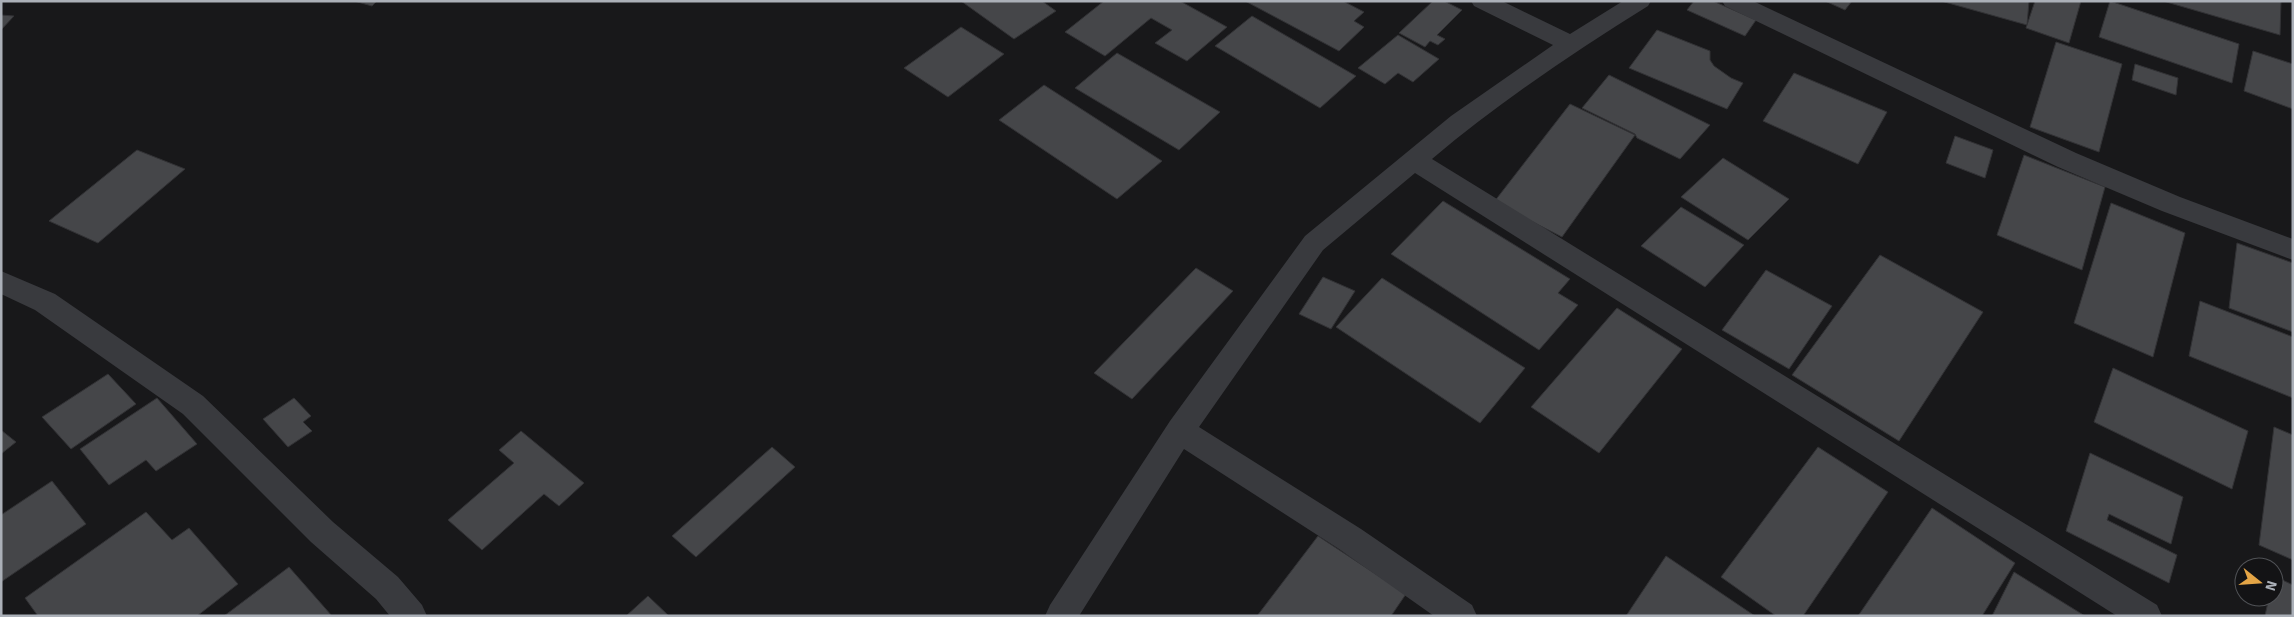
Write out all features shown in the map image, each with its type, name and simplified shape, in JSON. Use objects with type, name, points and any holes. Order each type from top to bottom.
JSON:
[{"type":"street","points":[[1482,1],[1571,44]]},
{"type":"street","points":[[1061,616],[1180,430],[1314,244],[1460,122],[1571,44],[1640,1]]},
{"type":"street","points":[[1733,1],[2067,160],[2171,204],[2293,250]]},
{"type":"street","points":[[1413,160],[2146,616]]},
{"type":"street","points":[[1,282],[45,302],[193,405],[322,532],[387,588],[411,616]]},
{"type":"street","points":[[1180,430],[1350,539],[1461,616]]},
{"type":"building","points":[[354,1],[377,1],[372,6]]},
{"type":"building","points":[[961,1],[1042,1],[1056,11],[1014,39]]},
{"type":"building","points":[[1104,1],[1180,1],[1227,27],[1187,61],[1155,43],[1172,30],[1151,18],[1105,56],[1065,32]]},
{"type":"building","points":[[1245,1],[1343,1],[1364,12],[1354,21],[1364,27],[1339,51]]},
{"type":"building","points":[[1433,1],[1444,1],[1462,10],[1437,35],[1445,39],[1438,45],[1430,41],[1425,47],[1399,33]]},
{"type":"building","points":[[1694,1],[1713,1],[1756,20],[1745,36],[1687,10]]},
{"type":"building","points":[[1825,1],[1852,1],[1845,10]]},
{"type":"building","points":[[1941,1],[2029,1],[2027,25]]},
{"type":"building","points":[[2035,1],[2081,1],[2069,43],[2026,28]]},
{"type":"building","points":[[2110,1],[2239,44],[2232,83],[2099,37]]},
{"type":"building","points":[[2163,1],[2281,1],[2280,35]]},
{"type":"building","points":[[1,15],[14,16],[1,30]]},
{"type":"building","points":[[1252,16],[1356,76],[1320,108],[1215,46]]},
{"type":"building","points":[[961,27],[1004,54],[948,97],[904,68]]},
{"type":"building","points":[[1657,30],[1710,51],[1710,60],[1714,66],[1731,78],[1743,83],[1727,109],[1629,68]]},
{"type":"building","points":[[1398,35],[1439,59],[1413,82],[1398,73],[1385,84],[1358,68]]},
{"type":"building","points":[[2056,42],[2122,64],[2099,152],[2030,127]]},
{"type":"building","points":[[2253,51],[2293,64],[2293,109],[2244,91]]},
{"type":"building","points":[[1117,53],[1220,112],[1179,150],[1075,88]]},
{"type":"building","points":[[2135,64],[2178,78],[2176,95],[2132,80]]},
{"type":"building","points":[[1794,73],[1887,112],[1858,164],[1763,121]]},
{"type":"building","points":[[1609,75],[1710,125],[1680,159],[1637,138],[1635,134],[1582,108]]},
{"type":"building","points":[[1044,85],[1162,161],[1117,199],[999,120]]},
{"type":"building","points":[[1570,104],[1635,135],[1562,237],[1494,202]]},
{"type":"building","points":[[1955,136],[1993,150],[1985,178],[1946,163]]},
{"type":"building","points":[[137,150],[185,169],[98,243],[49,221]]},
{"type":"building","points":[[2024,155],[2105,187],[2082,270],[1997,235]]},
{"type":"building","points":[[1723,158],[1789,199],[1748,240],[1681,197]]},
{"type":"building","points":[[1443,201],[1570,279],[1558,293],[1578,305],[1539,350],[1391,254]]},
{"type":"building","points":[[2111,203],[2185,233],[2153,357],[2074,323]]},
{"type":"building","points":[[1681,207],[1744,245],[1705,287],[1641,246]]},
{"type":"building","points":[[2237,243],[2293,263],[2293,332],[2229,308]]},
{"type":"building","points":[[1880,255],[1983,312],[1899,441],[1792,375]]},
{"type":"building","points":[[1196,268],[1233,291],[1132,399],[1094,373]]},
{"type":"building","points":[[1766,270],[1832,306],[1789,369],[1722,330]]},
{"type":"building","points":[[1323,277],[1355,291],[1331,329],[1299,314]]},
{"type":"building","points":[[1382,278],[1525,368],[1480,423],[1336,327]]},
{"type":"building","points":[[2200,301],[2293,337],[2293,398],[2189,356]]},
{"type":"building","points":[[1617,308],[1682,349],[1599,453],[1531,407]]},
{"type":"building","points":[[2113,368],[2248,431],[2232,489],[2094,422]]},
{"type":"building","points":[[108,374],[136,404],[71,449],[42,417]]},
{"type":"building","points":[[157,398],[197,444],[156,471],[146,460],[109,485],[80,449]]},
{"type":"building","points":[[294,398],[311,416],[303,422],[312,431],[288,447],[263,419]]},
{"type":"building","points":[[2274,427],[2293,435],[2293,560],[2259,545]]},
{"type":"building","points":[[1,430],[16,442],[1,454]]},
{"type":"building","points":[[521,431],[584,483],[559,506],[544,494],[482,550],[448,520],[514,463],[499,450]]},
{"type":"building","points":[[772,447],[795,467],[696,557],[672,536]]},
{"type":"building","points":[[1818,447],[1888,492],[1803,616],[1776,616],[1721,577]]},
{"type":"building","points":[[2090,453],[2183,497],[2171,544],[2109,514],[2107,520],[2177,555],[2169,583],[2066,531]]},
{"type":"building","points":[[52,481],[86,524],[1,582],[1,515]]},
{"type":"building","points":[[1932,508],[2015,563],[1982,616],[1858,616]]},
{"type":"building","points":[[146,512],[172,540],[189,528],[238,584],[197,616],[38,616],[25,598]]},
{"type":"building","points":[[1318,536],[1406,594],[1391,616],[1257,616]]},
{"type":"building","points":[[1666,556],[1755,616],[1626,616]]},
{"type":"building","points":[[289,567],[332,616],[224,616]]},
{"type":"building","points":[[2014,572],[2085,616],[1992,616]]},
{"type":"building","points":[[2284,581],[2293,585],[2293,616],[2265,616],[2267,607],[2284,607]]},
{"type":"building","points":[[648,596],[669,616],[626,616]]}]
